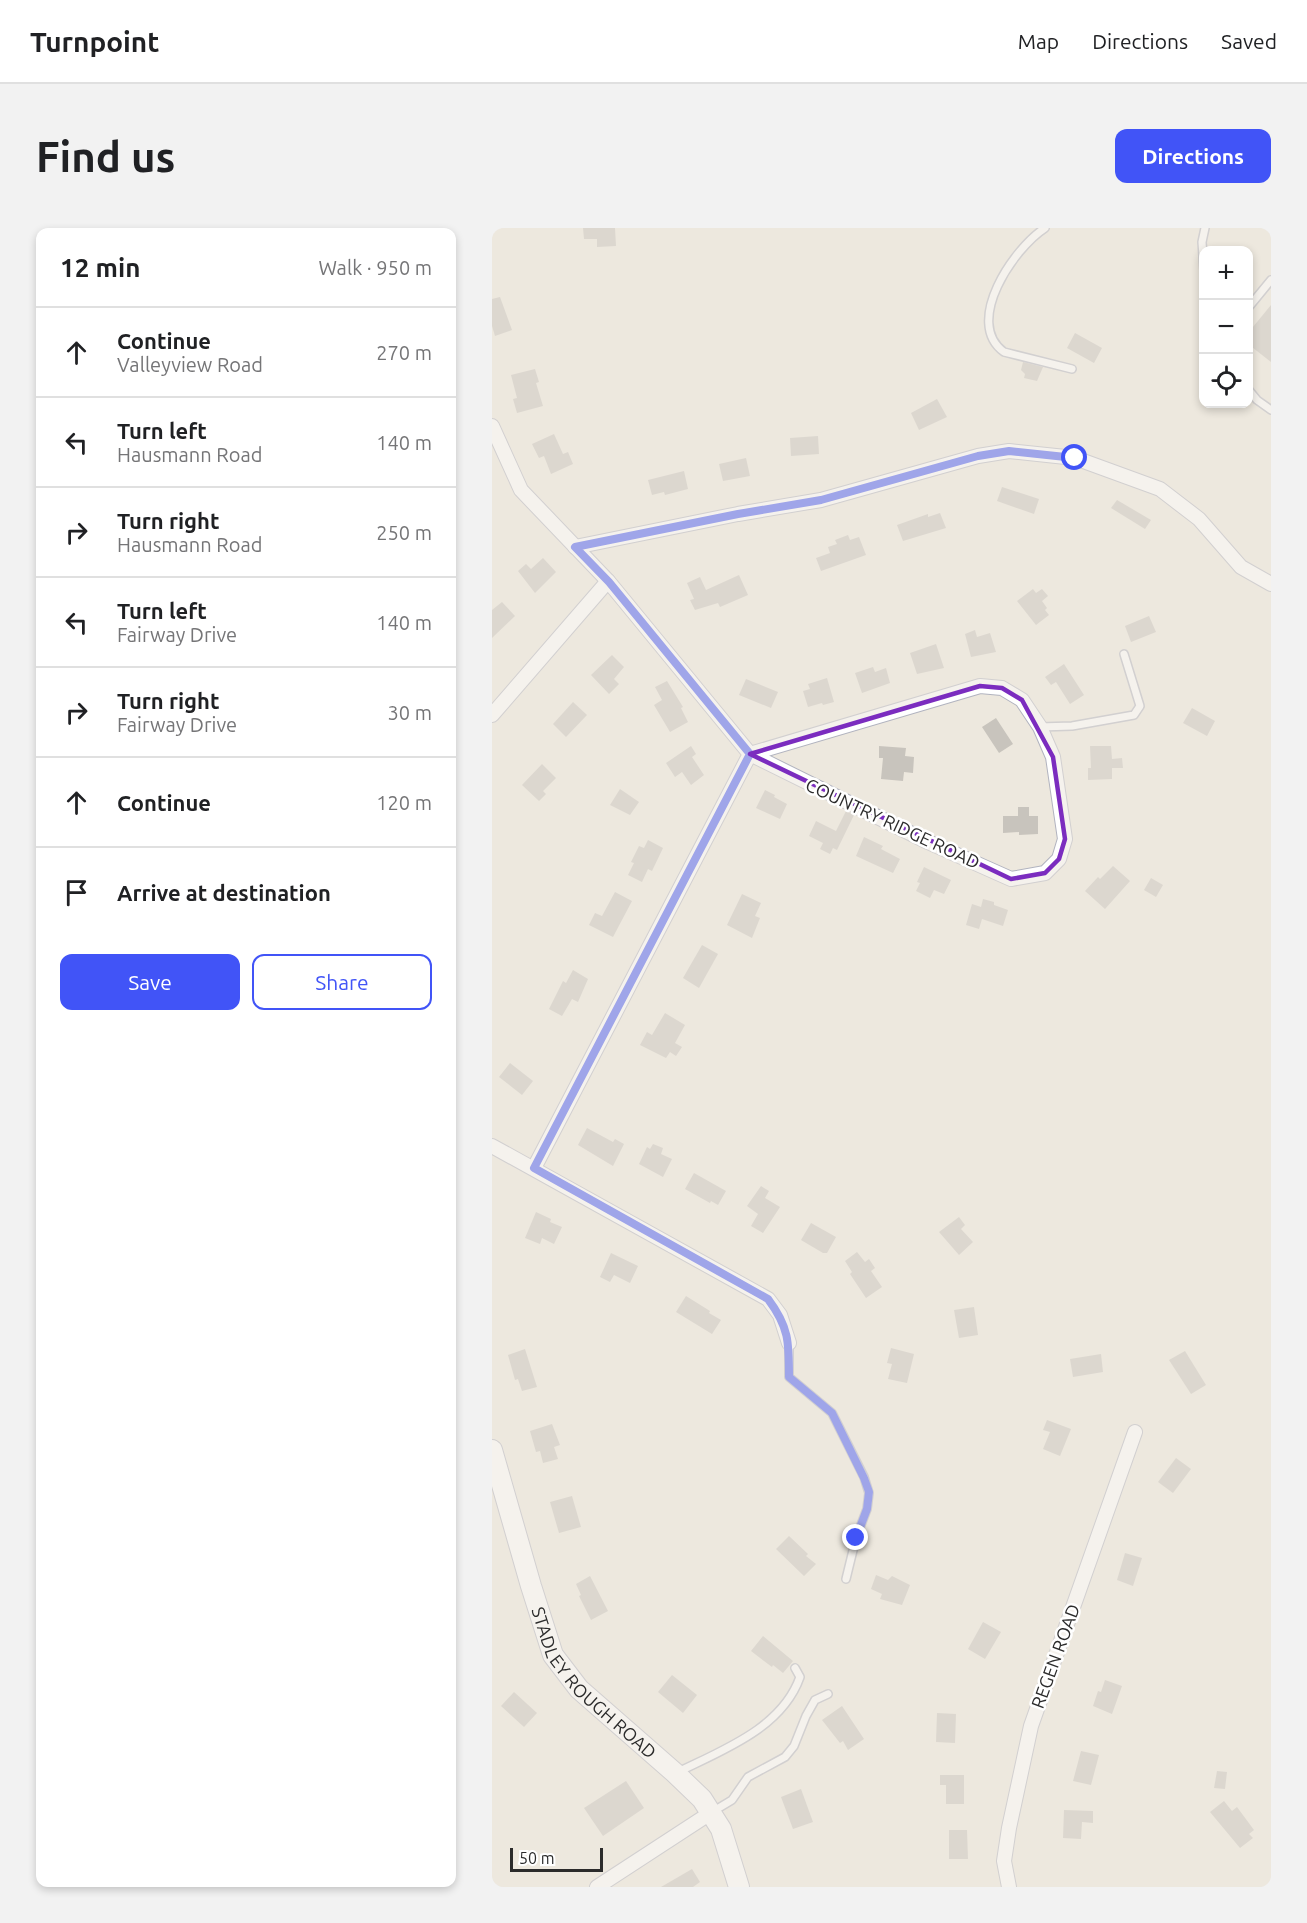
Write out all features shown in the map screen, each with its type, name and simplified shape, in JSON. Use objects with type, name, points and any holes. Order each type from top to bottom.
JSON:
[{"type":"main road","name":"STADLEY ROUGH ROAD","points":[[492,1450],[531,1586],[554,1655],[579,1689],[675,1773],[712,1812],[721,1829],[739,1887]]},
{"type":"street","points":[[492,426],[521,490],[609,582],[750,754],[534,1168]]},
{"type":"street","points":[[575,547],[738,514],[821,500],[978,456],[1009,451],[1075,458],[1160,489],[1199,519],[1241,567],[1271,584]]},
{"type":"street","points":[[492,715],[609,582]]},
{"type":"street","name":"COUNTRY RIDGE ROAD","points":[[980,686],[1002,688],[1022,700],[1040,727],[1053,757],[1065,838],[1059,860],[1046,873],[1011,879],[928,842],[750,754],[980,686]]},
{"type":"street","points":[[492,1146],[768,1299],[780,1315],[789,1342]]},
{"type":"street","name":"REGEN ROAD","points":[[1009,1887],[1004,1861],[1031,1726],[1135,1432]]},
{"type":"street","points":[[597,1887],[712,1812]]},
{"type":"lane","points":[[1045,228],[1022,248],[1007,267],[994,291],[989,317],[992,337],[997,347],[1004,352],[1072,369]]},
{"type":"lane","points":[[1202,246],[1205,228]]},
{"type":"lane","points":[[1253,302],[1271,280]]},
{"type":"lane","points":[[1253,395],[1271,410]]},
{"type":"lane","points":[[1040,727],[1072,726],[1134,715],[1140,706],[1124,654]]},
{"type":"lane","points":[[789,1342],[789,1377],[832,1413],[869,1492],[867,1509],[856,1538],[846,1579]]},
{"type":"lane","points":[[675,1773],[723,1749],[770,1721],[780,1712],[795,1691],[800,1677],[795,1668]]},
{"type":"lane","points":[[712,1812],[732,1800],[748,1777],[785,1757],[794,1746],[815,1700],[828,1694]]},
{"type":"highlighted area","points":[[980,686],[1002,688],[1022,700],[1053,757],[1065,839],[1059,859],[1045,873],[1011,879],[750,754]]},
{"type":"building","points":[[583,228],[615,228],[616,246],[597,247],[597,239],[584,239]]},
{"type":"building","points":[[500,297],[512,330],[495,336],[492,326],[492,299]]},
{"type":"building","points":[[1271,305],[1271,362],[1253,348],[1253,327]]},
{"type":"building","points":[[1075,333],[1102,348],[1094,363],[1067,348]]},
{"type":"building","points":[[1023,362],[1043,367],[1037,381],[1024,378],[1025,374],[1021,370]]},
{"type":"building","points":[[535,369],[539,382],[536,383],[543,406],[517,413],[513,399],[517,398],[511,375]]},
{"type":"building","points":[[937,399],[947,417],[919,430],[911,413]]},
{"type":"building","points":[[554,434],[563,454],[568,452],[573,464],[551,474],[544,456],[539,458],[532,444]]},
{"type":"building","points":[[818,436],[819,454],[791,456],[790,438]]},
{"type":"building","points":[[746,458],[750,476],[723,481],[719,464]]},
{"type":"building","points":[[684,471],[688,489],[665,495],[664,492],[652,495],[648,480]]},
{"type":"building","points":[[1002,487],[1039,499],[1034,514],[997,501]]},
{"type":"building","points":[[1117,500],[1151,520],[1145,529],[1111,508]]},
{"type":"building","points":[[940,513],[946,528],[903,541],[897,525],[928,514],[928,517]]},
{"type":"building","points":[[848,535],[850,540],[859,537],[866,555],[821,571],[816,558],[830,553],[828,547],[837,544],[835,540]]},
{"type":"building","points":[[543,558],[556,572],[535,593],[518,571],[526,564],[531,569]]},
{"type":"building","points":[[739,575],[748,595],[720,607],[718,603],[695,610],[690,600],[694,599],[687,583],[700,577],[706,590]]},
{"type":"building","points":[[1033,589],[1036,593],[1042,589],[1048,596],[1042,601],[1049,615],[1036,625],[1017,601]]},
{"type":"building","points":[[502,602],[515,616],[492,638],[492,610]]},
{"type":"building","points":[[1149,616],[1156,632],[1131,642],[1125,626]]},
{"type":"building","points":[[975,630],[977,637],[990,633],[996,652],[971,657],[965,634]]},
{"type":"building","points":[[936,644],[944,668],[917,674],[910,653]]},
{"type":"building","points":[[612,655],[624,667],[614,679],[619,684],[609,694],[591,675]]},
{"type":"building","points":[[1064,664],[1084,695],[1070,704],[1056,682],[1051,685],[1045,677]]},
{"type":"building","points":[[873,667],[875,672],[886,668],[890,683],[862,693],[855,673]]},
{"type":"building","points":[[827,678],[834,702],[808,707],[803,691],[810,689],[808,684]]},
{"type":"building","points":[[746,679],[778,692],[771,708],[739,695]]},
{"type":"building","points":[[667,681],[683,707],[681,708],[688,722],[670,732],[654,705],[662,700],[655,687]]},
{"type":"building","points":[[573,702],[587,715],[566,737],[553,724]]},
{"type":"building","points":[[1192,708],[1215,721],[1207,736],[1183,723]]},
{"type":"building","points":[[996,718],[1013,744],[999,753],[982,727]]},
{"type":"building","points":[[691,746],[696,754],[692,757],[704,775],[691,785],[682,772],[675,777],[666,763]]},
{"type":"building","points":[[879,746],[906,748],[905,756],[914,757],[913,773],[904,772],[903,781],[881,779],[883,758],[879,758]]},
{"type":"building","points":[[1090,746],[1111,746],[1112,759],[1122,758],[1123,768],[1112,768],[1112,779],[1088,780],[1088,768],[1091,768]]},
{"type":"building","points":[[542,764],[556,778],[543,791],[546,794],[539,801],[522,785]]},
{"type":"building","points":[[620,789],[639,802],[630,815],[610,805]]},
{"type":"building","points":[[765,790],[787,804],[780,819],[756,808]]},
{"type":"building","points":[[1018,807],[1029,807],[1029,816],[1038,816],[1038,834],[1003,833],[1003,816],[1018,816]]},
{"type":"building","points":[[846,811],[854,815],[837,850],[833,848],[830,854],[820,849],[823,843],[809,836],[816,821],[836,831]]},
{"type":"building","points":[[864,837],[883,846],[881,849],[900,859],[893,873],[856,856]]},
{"type":"building","points":[[648,840],[663,848],[652,871],[648,869],[642,882],[628,875],[634,863],[631,862],[639,846],[644,848]]},
{"type":"building","points":[[1113,866],[1130,881],[1105,909],[1085,891]]},
{"type":"building","points":[[924,867],[951,880],[944,894],[934,890],[930,898],[916,891],[920,883],[917,882]]},
{"type":"building","points":[[1151,878],[1163,885],[1156,897],[1144,890]]},
{"type":"building","points":[[615,892],[632,901],[613,937],[589,925],[595,913],[602,916]]},
{"type":"building","points":[[742,894],[761,903],[755,916],[760,918],[752,938],[727,925]]},
{"type":"building","points":[[983,899],[1008,910],[1003,926],[982,919],[979,929],[966,925],[972,904],[981,907]]},
{"type":"building","points":[[702,945],[718,954],[699,988],[683,978]]},
{"type":"building","points":[[573,970],[588,979],[578,1002],[572,999],[562,1016],[549,1009],[563,981],[566,983]]},
{"type":"building","points":[[665,1013],[685,1025],[675,1043],[682,1047],[676,1056],[670,1052],[666,1058],[640,1045],[647,1032],[652,1035]]},
{"type":"building","points":[[510,1063],[533,1081],[522,1095],[499,1077]]},
{"type":"building","points":[[587,1128],[613,1142],[615,1139],[624,1144],[613,1166],[578,1145]]},
{"type":"building","points":[[653,1144],[663,1148],[661,1154],[672,1159],[663,1177],[639,1164],[647,1147],[650,1149]]},
{"type":"building","points":[[694,1173],[726,1191],[718,1205],[685,1189]]},
{"type":"building","points":[[761,1186],[769,1191],[765,1198],[780,1207],[763,1233],[751,1226],[758,1214],[747,1206]]},
{"type":"building","points":[[536,1212],[562,1227],[554,1244],[542,1238],[540,1244],[525,1238]]},
{"type":"building","points":[[959,1217],[965,1225],[961,1229],[973,1242],[959,1255],[939,1232]]},
{"type":"building","points":[[811,1223],[836,1237],[827,1253],[801,1240]]},
{"type":"building","points":[[857,1252],[865,1262],[869,1259],[875,1268],[871,1271],[882,1287],[866,1298],[850,1274],[852,1272],[845,1261]]},
{"type":"building","points":[[611,1253],[638,1266],[630,1283],[614,1275],[610,1282],[600,1277]]},
{"type":"building","points":[[686,1296],[721,1320],[712,1334],[676,1312]]},
{"type":"building","points":[[974,1307],[978,1335],[959,1338],[954,1310]]},
{"type":"building","points":[[891,1348],[914,1354],[907,1383],[888,1379],[892,1364],[887,1363]]},
{"type":"building","points":[[525,1349],[537,1387],[522,1391],[518,1379],[515,1380],[508,1355]]},
{"type":"building","points":[[1185,1351],[1206,1385],[1191,1394],[1169,1360]]},
{"type":"building","points":[[1101,1354],[1103,1372],[1073,1377],[1070,1359]]},
{"type":"building","points":[[1047,1420],[1071,1429],[1060,1456],[1043,1449],[1050,1432],[1043,1430]]},
{"type":"building","points":[[552,1424],[560,1445],[554,1447],[558,1459],[543,1463],[540,1451],[536,1452],[530,1431]]},
{"type":"building","points":[[1176,1458],[1191,1469],[1173,1493],[1158,1482]]},
{"type":"building","points":[[572,1496],[581,1527],[559,1533],[550,1502]]},
{"type":"building","points":[[789,1536],[816,1564],[804,1576],[776,1549]]},
{"type":"building","points":[[1125,1553],[1142,1558],[1133,1586],[1117,1580]]},
{"type":"building","points":[[876,1575],[888,1580],[892,1576],[910,1585],[902,1605],[880,1599],[882,1594],[871,1589]]},
{"type":"building","points":[[590,1576],[608,1611],[591,1620],[579,1596],[581,1595],[576,1584]]},
{"type":"building","points":[[983,1622],[1001,1632],[985,1659],[968,1649]]},
{"type":"building","points":[[763,1636],[793,1661],[783,1673],[751,1651]]},
{"type":"building","points":[[672,1675],[697,1695],[683,1713],[658,1692]]},
{"type":"building","points":[[1105,1680],[1122,1686],[1112,1714],[1093,1706]]},
{"type":"building","points":[[514,1692],[537,1713],[524,1727],[501,1706]]},
{"type":"building","points":[[842,1706],[864,1739],[848,1750],[843,1741],[840,1743],[822,1720]]},
{"type":"building","points":[[937,1713],[956,1714],[955,1743],[936,1742]]},
{"type":"building","points":[[1081,1751],[1099,1755],[1091,1785],[1073,1781]]},
{"type":"building","points":[[1217,1771],[1227,1772],[1225,1789],[1214,1788]]},
{"type":"building","points":[[940,1775],[964,1775],[964,1804],[946,1804],[946,1785],[940,1785]]},
{"type":"building","points":[[626,1781],[644,1808],[603,1836],[584,1808]]},
{"type":"building","points":[[801,1789],[813,1822],[793,1829],[781,1797]]},
{"type":"building","points":[[1224,1801],[1232,1811],[1237,1807],[1254,1830],[1249,1834],[1253,1838],[1240,1848],[1210,1812]]},
{"type":"building","points":[[1064,1810],[1093,1811],[1093,1823],[1082,1822],[1081,1839],[1063,1838]]},
{"type":"building","points":[[949,1830],[967,1830],[968,1859],[949,1859]]},
{"type":"building","points":[[692,1869],[700,1882],[693,1887],[661,1887]]},
{"type":"route","points":[[856,1538],[867,1509],[869,1492],[864,1478],[832,1413],[789,1377],[789,1342],[780,1315],[768,1299],[534,1168],[750,754],[609,582],[575,547],[738,514],[821,500],[978,456],[1009,451],[1075,458]]}]
